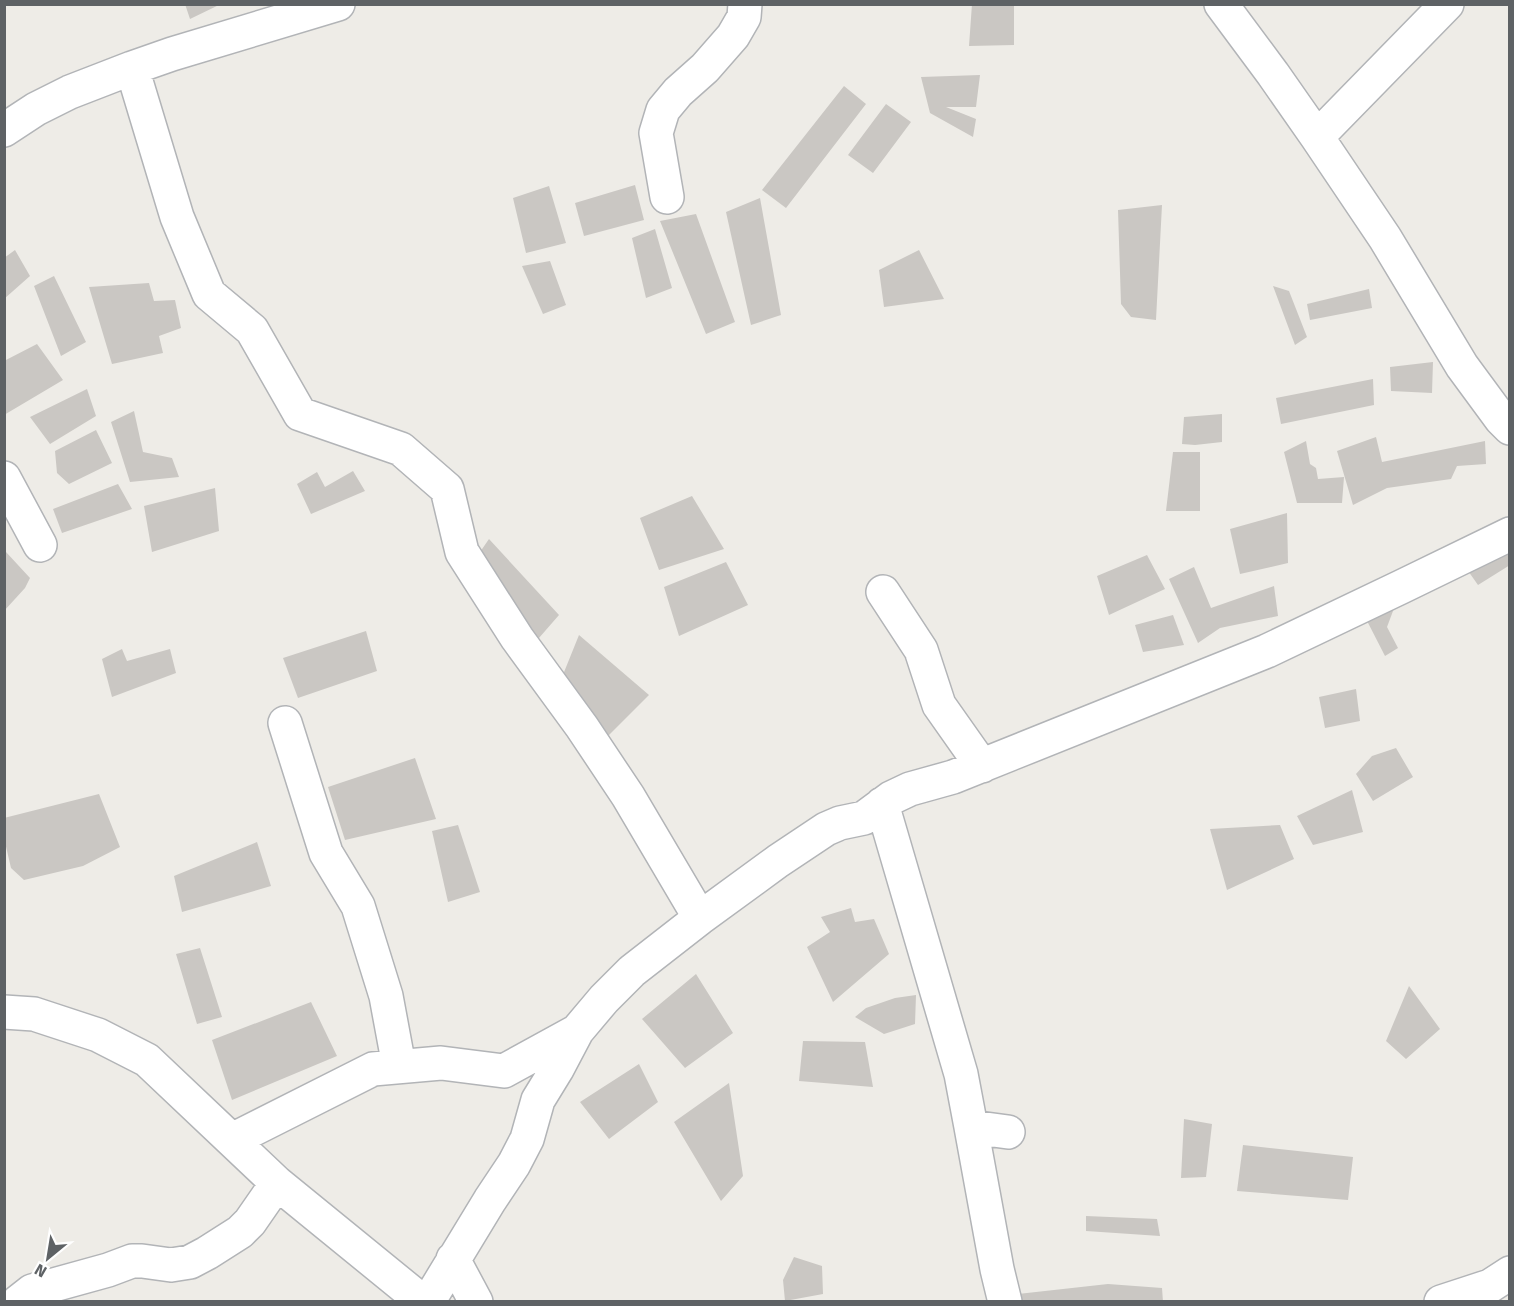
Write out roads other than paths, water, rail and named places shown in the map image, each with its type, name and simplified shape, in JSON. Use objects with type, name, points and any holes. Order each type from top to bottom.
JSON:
[{"type":"street","points":[[4,130],[36,109],[70,92],[132,68],[338,4]]},
{"type":"street","points":[[667,197],[656,133],[663,110],[733,36],[744,17],[745,4]]},
{"type":"street","points":[[1221,4],[1317,137],[1385,238],[1462,366],[1509,428]]},
{"type":"street","points":[[1317,137],[1447,4]]},
{"type":"street","points":[[132,68],[177,217],[209,294],[252,330],[300,414],[401,449],[447,489],[462,552],[517,638],[582,727],[628,796],[700,918]]},
{"type":"street","points":[[4,478],[39,545]]},
{"type":"street","points":[[428,1302],[514,1164],[527,1139],[538,1100],[577,1031],[603,999],[632,971],[778,861],[826,829],[840,823],[864,818],[891,798],[910,789],[982,766],[1267,651],[1509,534]]},
{"type":"street","points":[[883,592],[921,650],[939,705],[982,766]]},
{"type":"street","points":[[285,723],[327,853],[358,906],[386,996],[399,1066]]},
{"type":"street","points":[[882,804],[961,1074],[1005,1302]]},
{"type":"street","points":[[4,1012],[34,1014],[98,1035],[147,1060],[277,1183],[423,1302]]},
{"type":"street","points":[[232,1140],[373,1069],[441,1063],[504,1071],[577,1031]]},
{"type":"street","points":[[971,1127],[1008,1132]]},
{"type":"street","points":[[18,1302],[32,1291],[132,1261],[171,1265],[190,1262],[240,1232],[250,1222],[277,1183]]},
{"type":"street","points":[[453,1259],[476,1302]]},
{"type":"street","points":[[1441,1302],[1490,1286],[1509,1273]]}]
